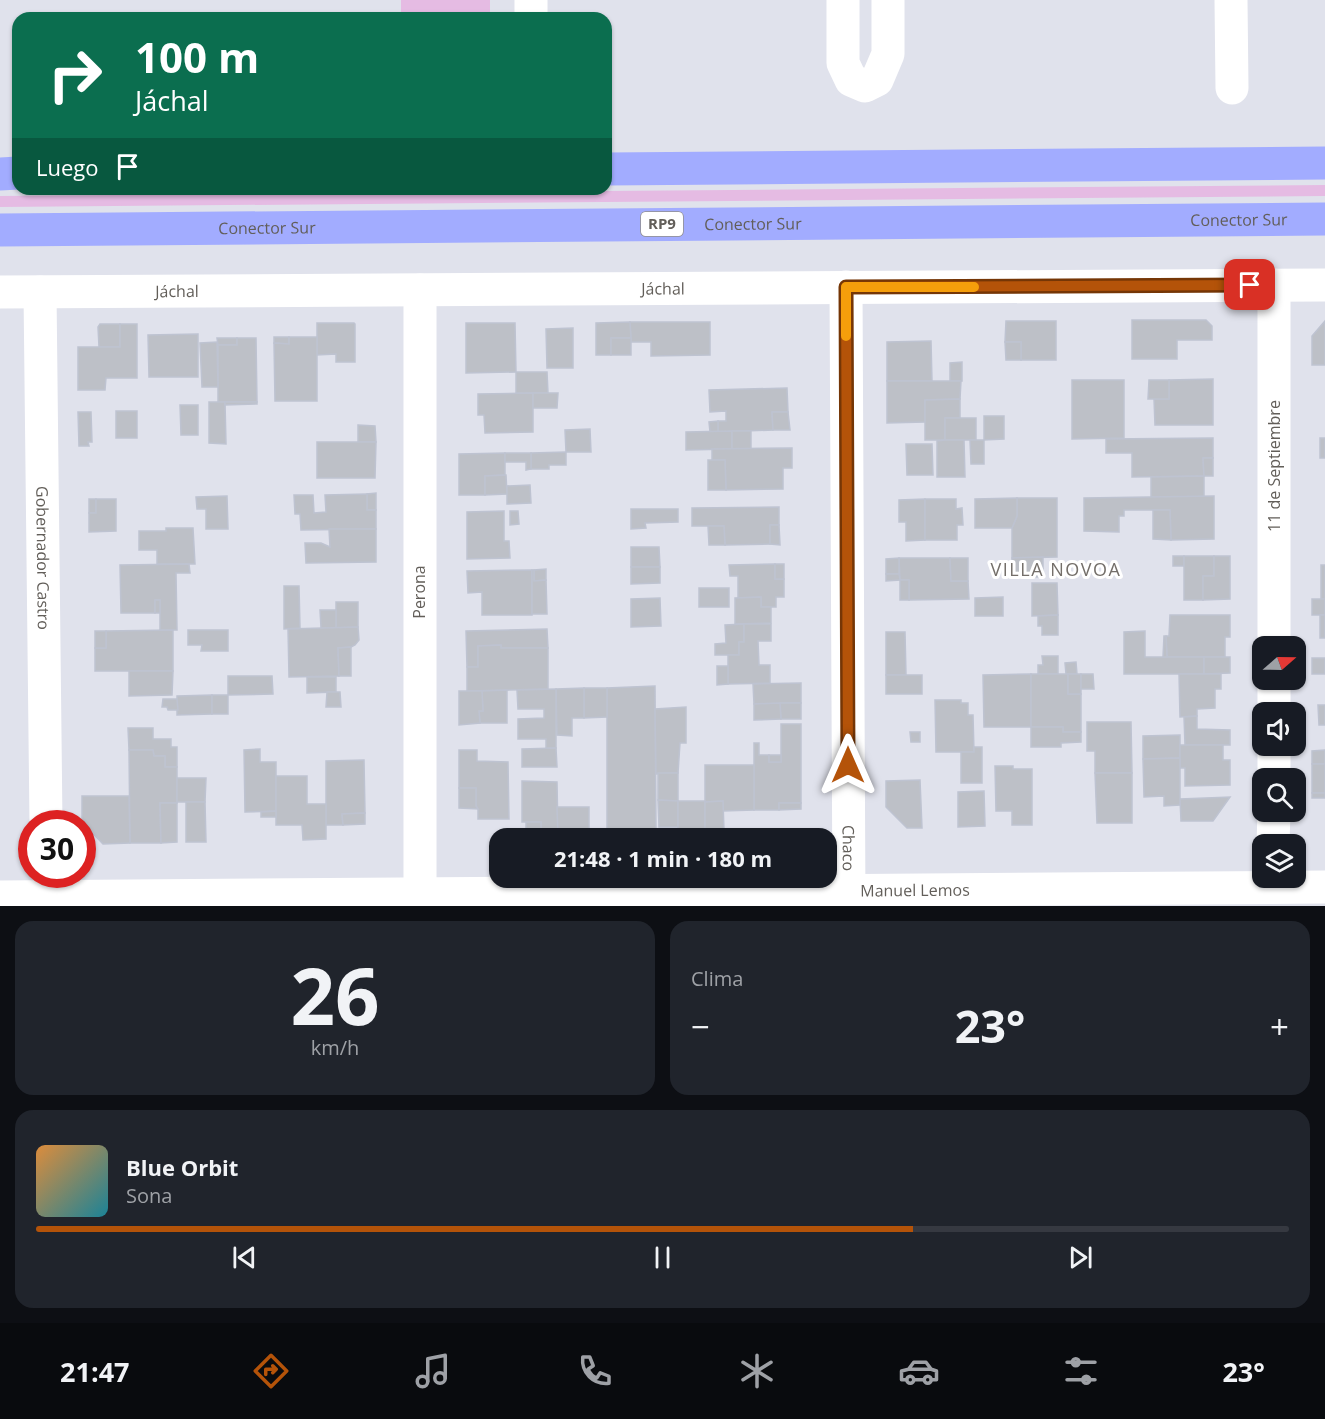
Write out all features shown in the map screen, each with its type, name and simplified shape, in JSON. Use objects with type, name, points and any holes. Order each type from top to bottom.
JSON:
[{"type":"main road","points":[[612,169],[1325,163]]},
{"type":"main road","name":"Conector Sur","points":[[0,230],[1325,219]]},
{"type":"street","points":[[843,0],[843,63],[851,80],[865,86],[877,80],[888,54],[888,0]]},
{"type":"street","points":[[1231,0],[1232,88]]},
{"type":"street","name":"11 de Septiembre","points":[[1274,285],[1274,636]]},
{"type":"street","name":"Jáchal","points":[[0,292],[1325,285]]},
{"type":"street","name":"Chaco","points":[[846,287],[849,898]]},
{"type":"street","name":"Perona","points":[[420,290],[420,894]]},
{"type":"street","name":"Gobernador Castro","points":[[40,292],[46,810]]},
{"type":"street","name":"Manuel Lemos","points":[[96,887],[420,894],[474,900],[849,898],[1252,883]]},
{"type":"street","name":"Manuel Lemos","points":[[1306,885],[1325,886]]},
{"type":"street","name":"Manuel Lemos","points":[[0,897],[38,888]]},
{"type":"shaded area","points":[[401,0],[490,0],[490,12],[401,12]]},
{"type":"shaded area","points":[[1325,185],[1325,196],[0,207],[0,196],[612,195],[612,191]]},
{"type":"building","points":[[1132,320],[1206,320],[1212,326],[1212,340],[1177,340],[1177,359],[1132,359]]},
{"type":"building","points":[[1006,321],[1056,321],[1056,360],[1021,360],[1021,342],[1005,342]]},
{"type":"building","points":[[1325,321],[1325,365],[1312,365],[1312,336]]},
{"type":"building","points":[[630,322],[710,322],[710,355],[651,356],[651,342],[631,342]]},
{"type":"building","points":[[630,322],[631,338],[611,338],[611,355],[596,355],[596,323]]},
{"type":"building","points":[[317,323],[355,324],[355,362],[336,362],[336,354],[317,355]]},
{"type":"building","points":[[466,323],[515,323],[516,372],[466,373]]},
{"type":"building","points":[[100,324],[120,324],[120,347],[99,347],[98,327]]},
{"type":"building","points":[[120,324],[137,324],[137,378],[106,378],[105,390],[78,390],[78,347],[120,347]]},
{"type":"building","points":[[573,328],[573,368],[547,368],[546,329]]},
{"type":"building","points":[[198,334],[198,377],[149,377],[148,335]]},
{"type":"building","points":[[274,337],[289,337],[289,344],[274,343]]},
{"type":"building","points":[[289,337],[317,337],[317,401],[275,401],[274,343],[289,344]]},
{"type":"building","points":[[217,338],[237,338],[237,345],[218,345]]},
{"type":"building","points":[[237,338],[256,338],[257,402],[218,402],[218,345],[237,345]]},
{"type":"building","points":[[611,338],[631,338],[631,355],[611,355]]},
{"type":"building","points":[[931,341],[932,381],[887,381],[887,342]]},
{"type":"building","points":[[217,342],[218,387],[202,387],[200,343]]},
{"type":"building","points":[[1005,342],[1021,342],[1021,360],[1006,360]]},
{"type":"building","points":[[962,362],[962,381],[950,381],[950,363]]},
{"type":"building","points":[[516,372],[547,372],[548,393],[516,393]]},
{"type":"building","points":[[1213,379],[1213,425],[1155,425],[1154,399],[1169,399],[1169,380]]},
{"type":"building","points":[[1072,380],[1124,380],[1124,438],[1072,439]]},
{"type":"building","points":[[1149,380],[1169,380],[1169,399],[1148,399]]},
{"type":"building","points":[[887,381],[961,381],[960,399],[925,400],[925,422],[887,423]]},
{"type":"building","points":[[787,388],[788,412],[772,412],[773,430],[718,432],[718,421],[726,421],[726,411],[710,412],[709,390]]},
{"type":"building","points":[[533,393],[533,432],[485,433],[484,415],[478,415],[478,394]]},
{"type":"building","points":[[533,393],[558,393],[557,408],[533,408]]},
{"type":"building","points":[[960,399],[960,418],[945,418],[945,440],[925,440],[925,400]]},
{"type":"building","points":[[209,402],[225,402],[226,444],[209,443]]},
{"type":"building","points":[[225,402],[257,402],[257,404],[225,405]]},
{"type":"building","points":[[180,405],[198,405],[198,435],[181,435]]},
{"type":"building","points":[[116,411],[137,411],[137,438],[116,438]]},
{"type":"building","points":[[78,412],[91,412],[92,442],[88,442],[89,446],[79,446]]},
{"type":"building","points":[[772,412],[788,412],[790,430],[773,430]]},
{"type":"building","points":[[984,416],[1004,416],[1004,439],[984,440]]},
{"type":"building","points":[[945,418],[976,418],[976,440],[945,440]]},
{"type":"building","points":[[718,421],[718,432],[710,432],[709,422]]},
{"type":"building","points":[[358,425],[375,426],[376,442],[358,442]]},
{"type":"building","points":[[590,429],[591,452],[566,452],[565,430]]},
{"type":"building","points":[[732,431],[732,449],[686,450],[686,432]]},
{"type":"building","points":[[732,431],[751,431],[751,449],[732,449]]},
{"type":"building","points":[[1213,438],[1213,458],[1203,458],[1204,476],[1132,477],[1132,453],[1106,453],[1106,439]]},
{"type":"building","points":[[1320,438],[1325,438],[1325,458],[1320,458]]},
{"type":"building","points":[[964,440],[965,477],[937,477],[937,441]]},
{"type":"building","points":[[970,440],[984,440],[984,464],[971,464]]},
{"type":"building","points":[[317,442],[376,442],[375,478],[317,478]]},
{"type":"building","points":[[906,444],[932,444],[933,475],[907,475]]},
{"type":"building","points":[[792,448],[792,468],[783,468],[783,489],[726,490],[725,460],[712,460],[712,449]]},
{"type":"building","points":[[566,452],[566,465],[549,465],[549,469],[531,469],[531,453]]},
{"type":"building","points":[[505,453],[505,475],[485,476],[485,495],[459,495],[459,454]]},
{"type":"building","points":[[505,453],[531,453],[531,469],[526,470],[526,462],[505,462]]},
{"type":"building","points":[[1203,458],[1213,458],[1213,476],[1204,476]]},
{"type":"building","points":[[708,460],[725,460],[726,490],[708,490]]},
{"type":"building","points":[[506,475],[507,494],[485,495],[485,476]]},
{"type":"building","points":[[1204,476],[1204,497],[1151,497],[1151,477]]},
{"type":"building","points":[[530,485],[531,503],[507,504],[507,486]]},
{"type":"building","points":[[376,493],[376,510],[367,510],[367,494]]},
{"type":"building","points":[[367,494],[367,510],[376,510],[376,529],[301,530],[300,514],[295,514],[294,495],[313,495],[314,513],[326,512],[325,495]]},
{"type":"building","points":[[227,496],[228,529],[206,529],[206,509],[197,509],[196,497]]},
{"type":"building","points":[[1214,496],[1214,539],[1171,540],[1170,510],[1124,510],[1124,516],[1119,516],[1119,532],[1084,531],[1084,498]]},
{"type":"building","points":[[1017,498],[1057,498],[1057,557],[1012,558],[1012,528],[1017,516]]},
{"type":"building","points":[[1017,498],[1017,516],[1012,528],[975,528],[975,499]]},
{"type":"building","points":[[89,499],[96,499],[96,513],[89,513]]},
{"type":"building","points":[[96,499],[116,499],[116,531],[89,532],[89,513],[96,513]]},
{"type":"building","points":[[925,499],[925,540],[906,541],[906,522],[899,522],[899,500]]},
{"type":"building","points":[[925,499],[956,499],[956,509],[962,508],[963,525],[957,525],[957,540],[925,540]]},
{"type":"building","points":[[779,507],[779,525],[770,525],[770,544],[725,545],[724,526],[692,526],[692,508]]},
{"type":"building","points":[[631,509],[678,509],[678,522],[645,523],[646,528],[631,529]]},
{"type":"building","points":[[1153,510],[1170,510],[1171,540],[1153,539]]},
{"type":"building","points":[[504,511],[504,541],[509,541],[510,558],[467,559],[467,512]]},
{"type":"building","points":[[510,511],[518,511],[519,524],[510,525]]},
{"type":"building","points":[[770,525],[779,525],[780,545],[770,544]]},
{"type":"building","points":[[708,526],[724,526],[725,545],[709,545]]},
{"type":"building","points":[[166,528],[193,528],[195,564],[157,564],[157,550],[139,550],[139,531],[166,531]]},
{"type":"building","points":[[329,529],[376,529],[376,562],[306,563],[305,543],[321,543],[330,547]]},
{"type":"building","points":[[631,547],[659,547],[660,567],[631,567]]},
{"type":"building","points":[[1173,556],[1184,556],[1184,566],[1173,566]]},
{"type":"building","points":[[1184,556],[1214,556],[1214,576],[1203,576],[1203,600],[1184,600]]},
{"type":"building","points":[[1214,556],[1230,556],[1230,599],[1203,600],[1203,576],[1214,576]]},
{"type":"building","points":[[1043,557],[1043,577],[1012,577],[1012,558]]},
{"type":"building","points":[[899,558],[950,558],[951,581],[968,581],[969,599],[909,600],[909,580],[900,580]]},
{"type":"building","points":[[899,558],[899,574],[886,574],[886,559]]},
{"type":"building","points":[[950,558],[968,558],[968,581],[951,581]]},
{"type":"building","points":[[189,564],[190,573],[176,573],[177,630],[160,630],[160,600],[155,600],[155,613],[121,613],[120,565]]},
{"type":"building","points":[[775,564],[775,579],[784,579],[784,597],[776,597],[776,607],[761,607],[761,597],[738,598],[738,576],[730,576],[729,565]]},
{"type":"building","points":[[775,564],[784,564],[784,579],[775,579]]},
{"type":"building","points":[[1321,565],[1325,565],[1325,599],[1321,599]]},
{"type":"building","points":[[631,567],[660,567],[660,583],[631,584]]},
{"type":"building","points":[[546,569],[546,580],[534,581],[534,570]]},
{"type":"building","points":[[532,570],[532,615],[482,615],[482,592],[468,593],[467,571]]},
{"type":"building","points":[[532,570],[534,570],[534,581],[546,580],[547,614],[532,614]]},
{"type":"building","points":[[886,574],[899,574],[900,580],[886,581]]},
{"type":"building","points":[[900,580],[909,580],[909,600],[900,600]]},
{"type":"building","points":[[1032,583],[1057,583],[1058,615],[1032,616]]},
{"type":"building","points":[[284,586],[299,586],[300,628],[284,629]]},
{"type":"building","points":[[699,588],[729,588],[729,607],[699,607]]},
{"type":"building","points":[[761,597],[761,607],[771,607],[771,623],[735,624],[735,598]]},
{"type":"building","points":[[1003,597],[1003,616],[975,616],[975,598]]},
{"type":"building","points":[[660,598],[661,626],[631,627],[631,599]]},
{"type":"building","points":[[1312,599],[1325,599],[1325,615],[1312,615]]},
{"type":"building","points":[[155,600],[160,600],[160,613],[155,613]]},
{"type":"building","points":[[336,602],[358,602],[358,627],[336,628]]},
{"type":"building","points":[[320,610],[336,610],[336,628],[321,628]]},
{"type":"building","points":[[1058,615],[1058,635],[1042,635],[1042,626],[1038,626],[1038,616]]},
{"type":"building","points":[[1170,615],[1230,615],[1230,637],[1225,637],[1225,657],[1167,657],[1166,636],[1169,636]]},
{"type":"building","points":[[1320,615],[1325,615],[1325,638],[1320,638]]},
{"type":"building","points":[[744,624],[744,642],[739,642],[739,655],[715,655],[715,644],[726,643],[725,625]]},
{"type":"building","points":[[744,624],[771,624],[771,641],[758,641],[759,665],[770,665],[770,683],[728,684],[728,655],[739,655],[739,642],[744,642]]},
{"type":"building","points":[[358,627],[359,640],[355,645],[338,648],[339,676],[289,677],[288,629]]},
{"type":"building","points":[[547,629],[548,648],[478,646],[478,667],[467,667],[466,631]]},
{"type":"building","points":[[173,630],[173,671],[95,671],[95,648],[106,648],[106,631]]},
{"type":"building","points":[[188,630],[228,630],[228,651],[201,651],[202,645],[188,645]]},
{"type":"building","points":[[95,631],[106,631],[106,648],[95,648]]},
{"type":"building","points":[[1145,631],[1145,657],[1204,657],[1204,674],[1124,674],[1124,632]]},
{"type":"building","points":[[886,632],[905,632],[906,675],[886,675]]},
{"type":"building","points":[[1164,636],[1166,636],[1167,657],[1163,657]]},
{"type":"building","points":[[501,645],[501,648],[548,648],[548,689],[467,691],[467,667],[478,667],[478,646]]},
{"type":"building","points":[[351,647],[351,676],[339,676],[338,648]]},
{"type":"building","points":[[1042,656],[1058,656],[1058,674],[1038,674],[1038,665],[1043,665]]},
{"type":"building","points":[[1204,657],[1230,657],[1230,673],[1204,674]]},
{"type":"building","points":[[1312,658],[1325,658],[1325,674],[1312,674]]},
{"type":"building","points":[[1076,662],[1077,674],[1066,674],[1065,663]]},
{"type":"building","points":[[717,666],[728,666],[728,684],[717,685]]},
{"type":"building","points":[[129,671],[173,671],[172,695],[129,696]]},
{"type":"building","points":[[1031,674],[1031,727],[984,727],[983,675]]},
{"type":"building","points":[[1031,674],[1068,674],[1068,694],[1081,694],[1081,732],[1063,732],[1063,727],[1031,727]]},
{"type":"building","points":[[1068,674],[1081,674],[1081,694],[1068,694]]},
{"type":"building","points":[[1081,674],[1093,674],[1094,689],[1081,689]]},
{"type":"building","points":[[1179,674],[1221,674],[1221,689],[1215,689],[1215,708],[1197,709],[1197,716],[1180,717]]},
{"type":"building","points":[[886,675],[922,675],[922,694],[886,694]]},
{"type":"building","points":[[228,676],[272,676],[273,694],[228,695]]},
{"type":"building","points":[[307,677],[336,677],[336,692],[307,693]]},
{"type":"building","points":[[801,683],[801,703],[754,704],[753,684]]},
{"type":"building","points":[[655,686],[656,828],[607,828],[607,688]]},
{"type":"building","points":[[584,688],[607,688],[607,717],[584,718]]},
{"type":"building","points":[[584,688],[584,718],[572,718],[572,736],[557,735],[556,689]]},
{"type":"building","points":[[556,689],[556,748],[546,748],[546,739],[518,739],[518,719],[544,718],[544,709],[518,709],[517,690]]},
{"type":"building","points":[[507,690],[507,723],[480,723],[479,711],[483,711],[482,691]]},
{"type":"building","points":[[459,691],[482,691],[483,711],[479,711],[480,723],[459,725]]},
{"type":"building","points":[[327,692],[340,692],[341,707],[326,707]]},
{"type":"building","points":[[212,695],[212,714],[177,715],[177,696]]},
{"type":"building","points":[[212,695],[228,695],[228,714],[212,714]]},
{"type":"building","points":[[163,699],[177,699],[178,710],[168,710],[167,707],[162,707]]},
{"type":"building","points":[[935,700],[961,700],[961,703],[968,703],[968,715],[973,715],[974,752],[936,752]]},
{"type":"building","points":[[780,703],[801,703],[801,719],[781,719]]},
{"type":"building","points":[[780,703],[781,719],[754,720],[754,704]]},
{"type":"building","points":[[1318,705],[1325,705],[1325,725],[1319,725]]},
{"type":"building","points":[[686,707],[686,743],[680,743],[678,773],[656,774],[655,709]]},
{"type":"building","points":[[1197,716],[1197,729],[1230,730],[1230,745],[1185,745],[1184,717]]},
{"type":"building","points":[[1087,722],[1131,722],[1132,773],[1095,773],[1095,751],[1087,751]]},
{"type":"building","points":[[781,724],[801,724],[801,803],[779,803],[779,810],[754,810],[754,743],[759,743],[759,755],[769,755],[769,762],[781,762]]},
{"type":"building","points":[[1031,727],[1063,727],[1063,732],[1081,732],[1081,742],[1061,743],[1061,747],[1031,747]]},
{"type":"building","points":[[128,728],[153,728],[153,739],[171,739],[171,747],[177,747],[177,767],[165,767],[165,756],[154,756],[153,750],[129,750]]},
{"type":"building","points":[[910,732],[920,732],[920,742],[911,742]]},
{"type":"building","points":[[1180,735],[1180,758],[1143,759],[1143,736]]},
{"type":"building","points":[[1180,745],[1223,745],[1223,760],[1230,760],[1230,785],[1185,786],[1185,768],[1180,768]]},
{"type":"building","points":[[974,747],[982,747],[982,783],[961,783],[961,752],[974,752]]},
{"type":"building","points":[[556,748],[557,767],[522,767],[522,749]]},
{"type":"building","points":[[260,749],[260,762],[276,762],[276,811],[245,812],[244,750]]},
{"type":"building","points":[[129,750],[153,750],[154,756],[165,756],[165,767],[177,767],[177,803],[160,803],[161,843],[130,843]]},
{"type":"building","points":[[459,750],[477,750],[477,761],[508,762],[509,819],[478,819],[476,788],[459,788]]},
{"type":"building","points":[[1325,750],[1325,764],[1312,764],[1312,751]]},
{"type":"building","points":[[769,755],[781,755],[781,762],[769,762]]},
{"type":"building","points":[[1180,758],[1180,805],[1164,806],[1164,796],[1144,797],[1143,759]]},
{"type":"building","points":[[364,760],[365,813],[342,814],[343,825],[326,825],[326,761]]},
{"type":"building","points":[[1312,764],[1325,764],[1325,793],[1312,793]]},
{"type":"building","points":[[705,765],[754,765],[754,810],[723,811],[723,801],[705,802]]},
{"type":"building","points":[[995,766],[1032,769],[1032,825],[1012,825],[1012,811],[996,811]]},
{"type":"building","points":[[658,773],[678,773],[678,801],[658,800]]},
{"type":"building","points":[[1095,773],[1132,773],[1132,823],[1097,823]]},
{"type":"building","points":[[276,776],[307,776],[307,804],[326,804],[326,839],[303,840],[302,825],[276,825]]},
{"type":"building","points":[[177,778],[206,778],[205,802],[177,802]]},
{"type":"building","points":[[920,780],[922,828],[907,828],[886,807],[886,781]]},
{"type":"building","points":[[522,781],[557,782],[558,828],[541,828],[541,822],[522,822]]},
{"type":"building","points":[[459,788],[476,788],[478,809],[459,808]]},
{"type":"building","points":[[984,791],[985,826],[958,827],[958,792]]},
{"type":"building","points":[[1312,793],[1325,793],[1325,798],[1312,798]]},
{"type":"building","points":[[82,796],[129,796],[130,843],[103,844],[96,837],[96,810],[82,810]]},
{"type":"building","points":[[1230,797],[1213,821],[1181,821],[1180,799]]},
{"type":"building","points":[[658,800],[678,801],[678,827],[659,827]]},
{"type":"building","points":[[678,801],[705,801],[705,828],[678,828]]},
{"type":"building","points":[[723,801],[724,828],[705,828],[705,802]]},
{"type":"building","points":[[186,802],[205,802],[206,842],[186,842]]},
{"type":"building","points":[[160,803],[177,803],[177,842],[161,843]]},
{"type":"building","points":[[779,803],[801,803],[801,809],[779,810]]},
{"type":"building","points":[[557,807],[589,807],[589,828],[558,828]]},
{"type":"building","points":[[276,811],[276,817],[261,817],[261,812]]},
{"type":"building","points":[[365,813],[365,824],[343,825],[342,814]]},
{"type":"building","points":[[526,822],[541,822],[541,828],[526,828]]},
{"type":"slow traffic","points":[[846,336],[846,287],[974,287]]},
{"type":"district","name":"VILLA NOVOA","points":[[1056,570]]},
{"type":"route","points":[[848,765],[846,287],[1250,285]]}]
